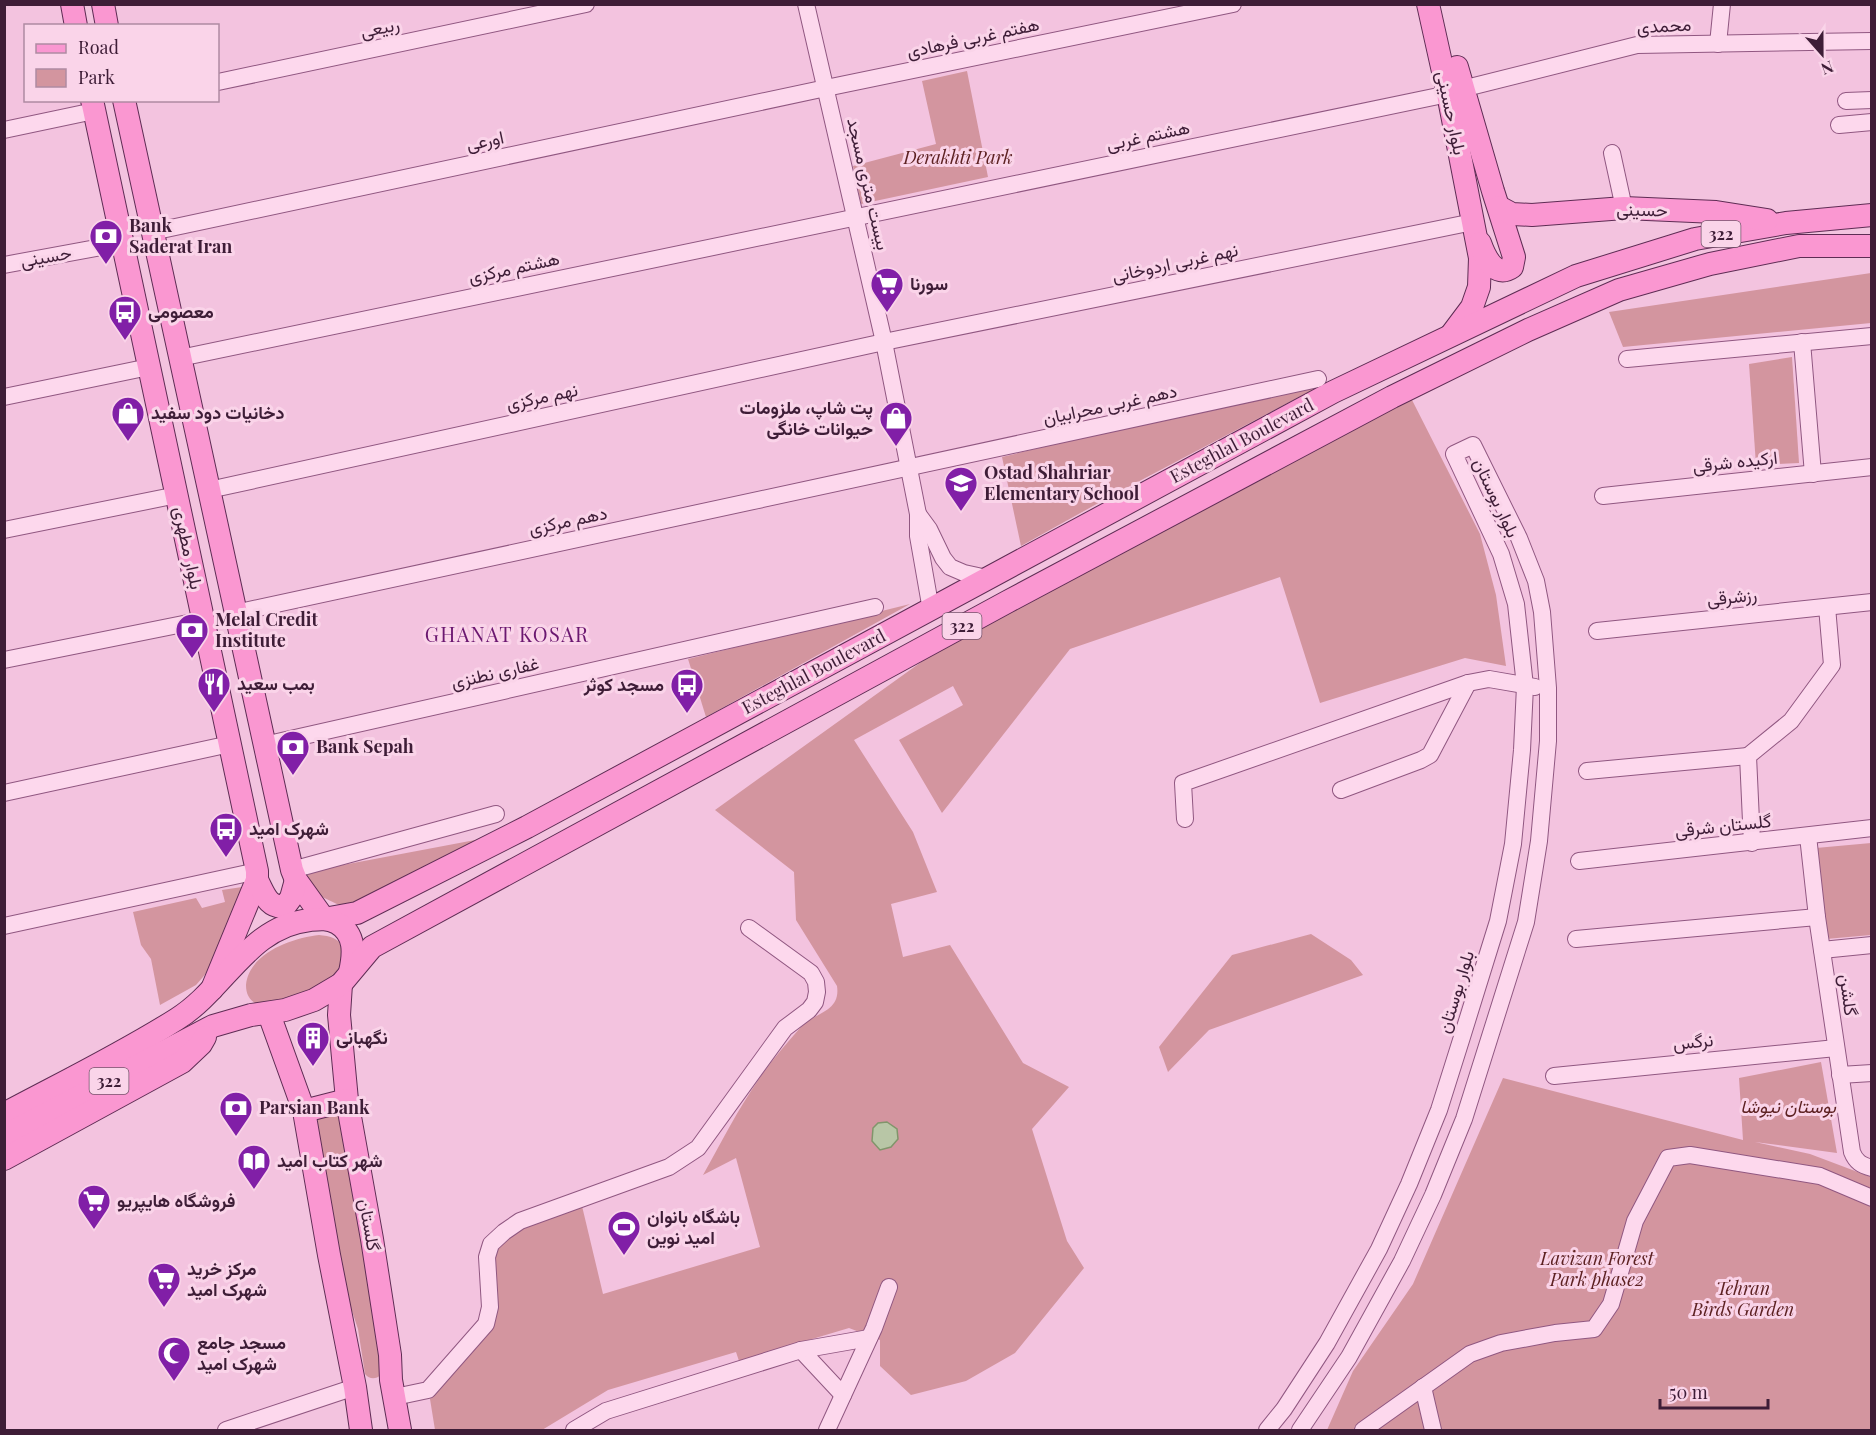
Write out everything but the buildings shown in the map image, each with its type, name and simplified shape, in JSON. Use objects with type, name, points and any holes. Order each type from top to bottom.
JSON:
[{"type":"main road","points":[[72,4],[76,24]]},
{"type":"main road","points":[[103,4],[107,24]]},
{"type":"main road","name":"بلوار حسینی","points":[[1428,4],[1455,92],[1514,257],[1514,262],[1507,270],[1501,271],[1488,262],[1473,222],[1455,92],[1444,4]]},
{"type":"main road","name":"بلوار مطهری","points":[[126,102],[152,232],[294,875]]},
{"type":"main road","name":"بلوار مطهری","points":[[93,106],[257,876]]},
{"type":"main road","name":"حسینی","points":[[1498,207],[1512,214],[1532,215],[1624,208],[1716,212],[1786,223]]},
{"type":"main road","name":"Esteghlal Boulevard","points":[[205,996],[260,939],[290,924],[357,913],[537,822],[1333,392],[1576,276],[1695,239],[1786,223],[1872,214]]},
{"type":"main road","points":[[1449,337],[1472,307],[1479,287],[1480,258],[1473,222]]},
{"type":"main road","name":"Esteghlal Boulevard","points":[[213,1026],[251,1015],[285,1011],[314,1000],[345,978],[372,947],[1007,602],[1382,402],[1528,330],[1619,290],[1710,264],[1799,246],[1872,246]]},
{"type":"main road","points":[[1576,276],[1588,303]]},
{"type":"main road","points":[[257,876],[270,904],[278,907],[285,906],[291,898],[294,875]]},
{"type":"main road","points":[[294,875],[324,919]]},
{"type":"main road","points":[[4,1096],[205,996],[257,876]]},
{"type":"main road","points":[[422,880],[405,896],[405,907],[411,918],[425,918]]},
{"type":"main road","name":"گلستان","points":[[324,919],[338,924],[351,938],[354,954],[345,978],[339,1015],[347,1100],[372,1239],[400,1431]]},
{"type":"main road","name":"322","points":[[4,1114],[153,1034],[180,1018],[205,996]]},
{"type":"main road","points":[[268,1014],[304,1111],[361,1431]]},
{"type":"main road","points":[[4,1159],[182,1062],[201,1044],[213,1026]]},
{"type":"main road","name":"322","points":[[4,1136],[213,1026]]},
{"type":"main road","points":[[304,1111],[347,1100]]},
{"type":"main road","points":[[356,1394],[393,1389]]},
{"type":"street","name":"ربیعی","points":[[219,82],[586,4]]},
{"type":"street","name":"بیست متری مسجد","points":[[806,4],[884,342],[910,468],[918,514],[918,536],[931,609]]},
{"type":"street","name":"هفتم غربی فرهادی","points":[[826,88],[1233,4]]},
{"type":"street","points":[[1718,44],[1722,4]]},
{"type":"street","name":"محمدی","points":[[1455,92],[1637,45],[1872,41]]},
{"type":"street","name":"اورعی","points":[[152,232],[826,88]]},
{"type":"street","name":"هشتم غربی","points":[[856,216],[1455,92]]},
{"type":"street","points":[[1846,101],[1872,100]]},
{"type":"street","points":[[4,130],[93,106]]},
{"type":"street","points":[[1839,125],[1872,122]]},
{"type":"street","points":[[1612,153],[1624,208]]},
{"type":"street","name":"هشتم مرکزی","points":[[180,358],[856,216]]},
{"type":"street","name":"نهم غربی اردوخانی","points":[[884,342],[1473,222]]},
{"type":"street","name":"حسینی","points":[[4,265],[123,243]]},
{"type":"street","points":[[1627,359],[1872,336]]},
{"type":"street","name":"نهم مرکزی","points":[[209,490],[884,342]]},
{"type":"street","points":[[1802,342],[1813,474]]},
{"type":"street","points":[[4,397],[149,367]]},
{"type":"street","name":"دهم غربی محرابیان","points":[[910,468],[1318,379]]},
{"type":"street","name":"بلوار بوستان","points":[[1267,1431],[1327,1343],[1377,1253],[1409,1184],[1439,1110],[1498,921],[1513,844],[1522,750],[1525,686],[1516,604],[1501,554],[1454,454],[1473,445],[1519,538],[1536,581],[1542,612],[1548,688],[1548,741],[1539,841],[1526,922],[1464,1119],[1433,1195],[1402,1261],[1349,1357],[1300,1431]]},
{"type":"street","name":"ارکیده شرقی","points":[[1604,496],[1872,467]]},
{"type":"street","name":"دهم مرکزی","points":[[235,613],[910,468]]},
{"type":"street","points":[[4,530],[177,495]]},
{"type":"street","name":"بیست متری مسجد","points":[[918,514],[950,567],[987,578]]},
{"type":"street","points":[[1510,585],[1536,581]]},
{"type":"street","name":"رزشرقی","points":[[1597,631],[1872,602]]},
{"type":"street","name":"غفاری نطنزی","points":[[264,746],[875,607]]},
{"type":"street","points":[[1587,771],[1748,756],[1791,721],[1832,665],[1827,607]]},
{"type":"street","points":[[4,660],[203,620]]},
{"type":"street","points":[[1185,819],[1183,783],[1468,682],[1489,679],[1548,688]]},
{"type":"street","points":[[1341,790],[1421,760],[1430,754],[1468,682]]},
{"type":"street","points":[[4,793],[230,744]]},
{"type":"street","points":[[1748,756],[1752,843]]},
{"type":"street","points":[[294,875],[496,814]]},
{"type":"street","name":"گلستان شرقی","points":[[1578,861],[1872,828]]},
{"type":"street","name":"گلشن","points":[[1808,836],[1817,917],[1852,1152],[1855,1160],[1863,1166],[1872,1168]]},
{"type":"street","points":[[4,926],[257,876]]},
{"type":"street","points":[[1576,939],[1817,917]]},
{"type":"street","points":[[1498,921],[1526,922]]},
{"type":"street","points":[[393,1389],[428,1390],[486,1324],[490,1307],[487,1257],[491,1244],[504,1232],[520,1221],[669,1167],[698,1148],[785,1028],[809,1010],[815,1002],[817,992],[816,982],[811,973],[749,928]]},
{"type":"street","points":[[1822,950],[1872,945]]},
{"type":"street","name":"نرگس","points":[[1554,1076],[1836,1048]]},
{"type":"street","points":[[1840,1075],[1872,1073]]},
{"type":"street","points":[[1363,1431],[1470,1354],[1501,1342],[1594,1329],[1611,1304],[1635,1221],[1668,1158],[1690,1155],[1820,1176],[1872,1198]]},
{"type":"street","points":[[1386,1234],[1402,1261]]},
{"type":"street","points":[[1377,1253],[1402,1261]]},
{"type":"street","points":[[827,1431],[889,1287]]},
{"type":"street","points":[[574,1431],[606,1411],[801,1350],[869,1338]]},
{"type":"street","points":[[801,1350],[843,1395]]},
{"type":"street","points":[[1423,1387],[1432,1431]]},
{"type":"street","points":[[226,1431],[356,1394]]},
{"type":"green space","name":"Derakhti Park","points":[[967,71],[988,177],[861,204],[853,166],[936,144],[922,81]]},
{"type":"green space","points":[[1871,273],[1871,323],[1623,347],[1609,312]]},
{"type":"green space","points":[[1792,357],[1799,463],[1756,465],[1749,364]]},
{"type":"green space","points":[[1318,387],[1021,546],[1002,457],[1097,434]]},
{"type":"green space","points":[[1411,398],[1480,534],[1496,595],[1506,666],[1465,658],[1320,703],[1280,577],[1070,649],[942,813],[899,740],[963,705],[953,686],[854,740],[913,832],[937,892],[891,904],[903,957],[950,945],[1023,1063],[1069,1087],[1032,1129],[1067,1241],[1084,1268],[1015,1353],[966,1381],[911,1395],[880,1366],[880,1340],[849,1328],[739,1361],[736,1352],[608,1390],[542,1430],[435,1430],[430,1399],[447,1377],[487,1336],[496,1315],[494,1252],[516,1229],[582,1206],[603,1294],[760,1247],[736,1158],[703,1175],[751,1090],[800,1028],[831,1007],[837,995],[837,986],[796,920],[794,872],[715,810],[931,655]]},
{"type":"green space","points":[[910,604],[706,717],[688,659]]},
{"type":"green space","points":[[491,837],[356,908],[339,905],[316,894],[307,876],[311,871]]},
{"type":"green space","points":[[1871,843],[1871,935],[1826,939],[1816,848]]},
{"type":"green space","points":[[242,887],[242,896],[212,965],[196,985],[160,1005],[151,959],[141,945],[133,912],[196,898],[202,908],[225,902],[222,890]]},
{"type":"green space","points":[[1311,934],[1351,960],[1363,975],[1209,1030],[1168,1072],[1159,1047],[1232,955]]},
{"type":"green space","points":[[319,935],[337,940],[342,951],[338,969],[330,979],[297,999],[256,1004],[251,1000],[246,988],[249,974],[263,956],[285,944]]},
{"type":"green space","name":"Lavizan Forest Park phase2","points":[[1821,1062],[1837,1153],[1755,1142],[1810,1154],[1871,1177],[1871,1430],[1327,1430],[1353,1371],[1413,1284],[1503,1078],[1743,1140],[1739,1078]]},
{"type":"green space","points":[[335,1113],[339,1115],[360,1224],[381,1375],[375,1378],[365,1374],[358,1329],[345,1290],[316,1123],[320,1117]]},
{"type":"shaded area","points":[[887,1122],[897,1129],[898,1139],[891,1147],[880,1150],[872,1141],[873,1128],[878,1123]]},
{"type":"place","name":"Bank Saderat Iran","points":[[106,265]]},
{"type":"place","name":"سورنا","points":[[887,313]]},
{"type":"place","name":"معصومی","points":[[125,341]]},
{"type":"place","name":"دخانیات دود سفید","points":[[128,442]]},
{"type":"place","name":"پت شاپ، ملزومات حیوانات خانگی","points":[[896,447]]},
{"type":"place","name":"Ostad Shahriar Elementary School","points":[[961,512]]},
{"type":"place","name":"Melal Credit Institute","points":[[192,659]]},
{"type":"place","name":"بمب سعید","points":[[214,713]]},
{"type":"place","name":"مسجد کوثر","points":[[687,714]]},
{"type":"place","name":"Bank Sepah","points":[[293,776]]},
{"type":"place","name":"شهرک امید","points":[[226,858]]},
{"type":"place","name":"نگهبانی","points":[[313,1067]]},
{"type":"place","name":"Parsian Bank","points":[[236,1137]]},
{"type":"place","name":"شهر کتاب امید","points":[[254,1190]]},
{"type":"place","name":"فروشگاه هایپریو","points":[[94,1230]]},
{"type":"place","name":"باشگاه بانوان امید نوین","points":[[624,1256]]},
{"type":"place","name":"مرکز خرید شهرک امید","points":[[164,1308]]},
{"type":"place","name":"مسجد جامع شهرک امید","points":[[174,1382]]},
{"type":"district","name":"GHANAT KOSAR","points":[[507,635]]},
{"type":"park label","name":"بوستان نیوشا","points":[[1788,1107]]},
{"type":"park label","name":"Tehran Birds Garden","points":[[1743,1299]]}]
